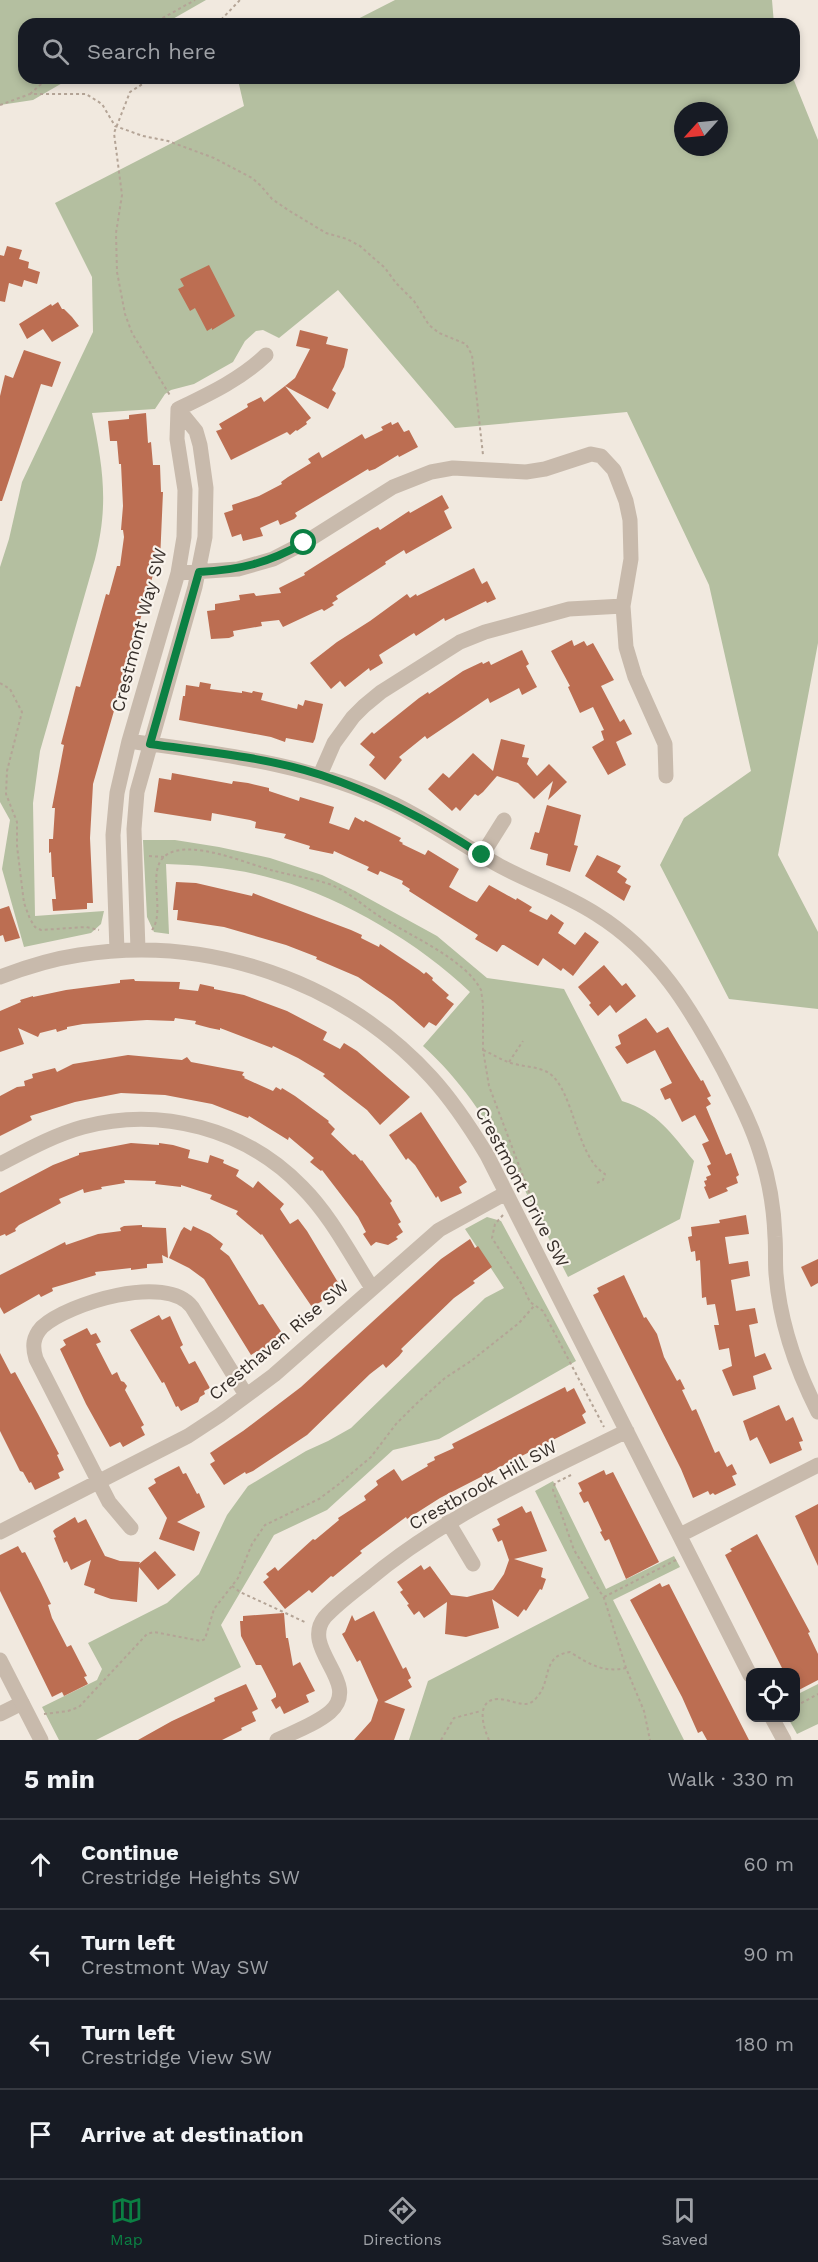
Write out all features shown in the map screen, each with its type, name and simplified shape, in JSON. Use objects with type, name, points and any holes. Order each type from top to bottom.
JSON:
[{"type":"street","points":[[138,950],[134,829],[139,782],[199,572],[205,537],[203,461],[196,431],[178,409],[237,379],[266,355]]},
{"type":"street","name":"Crestmont Way SW","points":[[117,951],[113,825],[120,776],[178,573],[184,537],[185,490],[177,439],[178,409]]},
{"type":"street","points":[[178,573],[238,569],[273,559],[304,543],[393,487],[431,471],[453,468],[526,472],[545,469],[591,454],[601,456],[607,461],[621,486],[630,519],[632,559],[623,606],[630,664],[664,744],[666,776]]},
{"type":"street","points":[[320,775],[334,743],[364,706],[381,692],[460,642],[485,632],[569,609],[623,606]]},
{"type":"street","points":[[129,741],[229,754],[320,775],[392,803],[436,826],[520,876],[566,896],[598,915],[651,958],[688,1006],[741,1104],[760,1152],[768,1180],[776,1274],[788,1340],[818,1412]]},
{"type":"street","points":[[482,855],[504,820]]},
{"type":"street","name":"Crestmont Drive SW","points":[[0,976],[53,960],[117,951],[191,953],[247,964],[305,986],[364,1018],[411,1057],[450,1099],[481,1145],[746,1668]]},
{"type":"street","points":[[0,1164],[68,1131],[107,1122],[137,1119],[169,1120],[210,1130],[235,1139],[259,1152],[297,1182],[321,1208],[372,1288]]},
{"type":"street","name":"Cresthaven Rise SW","points":[[0,1532],[188,1436],[274,1375],[439,1230],[506,1193]]},
{"type":"street","points":[[131,1528],[109,1502],[34,1351],[33,1345],[37,1333],[47,1323],[84,1304],[110,1296],[154,1293],[174,1295],[183,1298],[192,1307],[246,1395]]},
{"type":"street","name":"Crestbrook Hill SW","points":[[318,1629],[326,1616],[383,1567],[448,1522],[627,1431]]},
{"type":"street","points":[[680,1535],[818,1466]]},
{"type":"street","points":[[448,1522],[473,1564]]},
{"type":"street","points":[[277,1740],[325,1716],[336,1705],[339,1683],[320,1646],[318,1629]]},
{"type":"street","points":[[0,1660],[41,1740]]},
{"type":"street","points":[[0,1714],[22,1703]]},
{"type":"street","points":[[774,1722],[784,1740]]},
{"type":"path","points":[[163,18],[195,0]]},
{"type":"path","points":[[223,18],[240,0]]},
{"type":"path","points":[[30,94],[41,84]]},
{"type":"path","points":[[143,84],[130,92],[115,126],[114,144],[122,195],[116,233],[119,291],[132,333],[178,409]]},
{"type":"path","points":[[0,105],[30,94],[86,94],[102,104],[115,126],[143,136],[168,141],[214,158],[252,178],[272,199],[326,233],[347,238],[360,246],[385,267],[396,283],[414,301],[429,325],[440,333],[466,344],[472,356],[484,469]]},
{"type":"path","points":[[0,683],[10,688],[22,712],[7,771],[6,794],[17,822],[21,886],[30,919],[35,927],[41,930],[86,927],[99,930]]},
{"type":"path","points":[[152,930],[159,914],[156,887],[160,861],[166,855],[177,851],[207,852],[329,884],[350,894],[381,918],[444,955],[476,981],[481,990],[483,1004],[483,1050],[489,1086],[529,1192],[526,1200],[499,1217],[492,1238],[534,1306],[543,1311],[609,1439]]},
{"type":"path","points":[[509,1062],[523,1041]]},
{"type":"path","points":[[483,1050],[509,1062],[549,1074],[559,1084],[583,1145],[599,1171],[605,1174],[603,1180],[597,1183]]},
{"type":"path","points":[[31,1720],[42,1714],[68,1711],[79,1707],[147,1634],[154,1632],[201,1641],[208,1632],[214,1609],[238,1578],[252,1544],[265,1525],[319,1499],[339,1484],[371,1457],[396,1424],[445,1378],[471,1361],[519,1323],[534,1306]]},
{"type":"path","points":[[575,1473],[555,1484],[554,1490],[574,1550],[604,1598],[626,1668],[644,1711],[650,1740]]},
{"type":"path","points":[[604,1598],[676,1560]]},
{"type":"path","points":[[232,1586],[318,1629]]},
{"type":"path","points":[[489,1740],[483,1721],[482,1711],[485,1705],[498,1699],[526,1704],[532,1702],[539,1696],[551,1662],[562,1653],[570,1652],[595,1667],[603,1669],[626,1668]]},
{"type":"path","points":[[800,1703],[818,1694]]},
{"type":"path","points":[[441,1740],[454,1718],[482,1711]]},
{"type":"green space","points":[[0,0],[206,0],[174,18],[18,18],[18,84],[61,84],[33,100],[0,105]]},
{"type":"green space","points":[[395,0],[772,0],[774,18],[360,18]]},
{"type":"green space","points":[[239,84],[795,84],[818,140],[818,643],[778,855],[818,932],[818,1009],[729,999],[660,865],[684,818],[751,771],[709,585],[627,412],[455,428],[338,290],[279,338],[263,330],[256,331],[245,341],[233,362],[194,384],[171,390],[165,394],[155,409],[92,413],[103,486],[102,521],[95,559],[40,751],[33,803],[35,916],[104,911],[101,924],[91,933],[24,947],[2,869],[10,820],[0,802],[0,567],[22,482],[93,332],[92,277],[55,203],[244,106]]},
{"type":"green space","points":[[143,840],[175,840],[219,847],[270,858],[322,875],[437,936],[487,978],[564,989],[622,1101],[655,1118],[694,1161],[680,1219],[568,1277],[522,1184],[488,1125],[447,1070],[423,1046],[470,992],[405,940],[355,911],[303,888],[236,870],[166,864],[169,934],[154,932],[147,917]]},
{"type":"green space","points":[[487,1217],[501,1221],[576,1361],[439,1439],[393,1450],[327,1510],[274,1535],[221,1625],[241,1667],[96,1740],[59,1740],[42,1707],[97,1680],[102,1669],[88,1643],[167,1603],[199,1574],[227,1515],[248,1486],[306,1451],[351,1428],[485,1298],[504,1288],[465,1229]]},
{"type":"green space","points":[[553,1481],[606,1589],[674,1556],[680,1567],[613,1600],[684,1740],[409,1740],[428,1681],[589,1598],[535,1491]]},
{"type":"green space","points":[[818,1684],[818,1724],[797,1734],[790,1722],[800,1722],[800,1693]]},
{"type":"building","points":[[7,246],[22,250],[19,259],[29,262],[28,268],[40,272],[37,284],[24,280],[22,287],[9,283],[5,302],[0,301],[0,255],[4,256]]},
{"type":"building","points":[[209,265],[235,316],[207,331],[195,308],[190,311],[178,289],[184,286],[180,279]]},
{"type":"building","points":[[58,302],[79,326],[52,342],[43,329],[27,339],[19,324]]},
{"type":"building","points":[[300,330],[328,337],[326,344],[348,349],[344,367],[332,390],[336,393],[328,409],[285,386],[295,378],[310,349],[296,346]]},
{"type":"building","points":[[24,350],[61,362],[52,387],[41,384],[2,501],[0,501],[0,396],[5,375],[13,378]]},
{"type":"building","points":[[285,386],[311,418],[306,422],[307,424],[290,435],[287,432],[231,460],[216,431],[222,429],[219,424],[261,397],[264,402]]},
{"type":"building","points":[[146,413],[148,443],[151,442],[153,465],[160,465],[161,492],[163,492],[160,561],[157,561],[93,784],[90,838],[93,903],[87,903],[87,909],[53,911],[52,899],[56,899],[49,839],[53,839],[55,808],[52,808],[64,745],[61,744],[76,686],[80,687],[106,594],[109,595],[117,566],[120,566],[124,537],[123,530],[121,530],[123,506],[121,464],[119,464],[117,441],[110,441],[108,421],[129,419],[129,415]]},
{"type":"building","points":[[391,422],[392,425],[398,422],[404,432],[409,430],[418,447],[399,457],[398,455],[375,469],[369,471],[368,469],[295,513],[297,516],[294,519],[280,525],[278,520],[260,528],[263,536],[243,541],[241,534],[232,537],[224,513],[233,510],[232,505],[259,496],[282,484],[281,482],[311,463],[308,459],[319,452],[322,458],[362,434],[365,439],[383,430],[381,427]]},
{"type":"building","points":[[442,495],[449,508],[444,511],[452,528],[406,554],[404,550],[385,562],[386,564],[336,596],[338,599],[332,603],[334,605],[283,627],[279,620],[261,622],[262,626],[233,631],[234,636],[229,638],[211,639],[207,611],[215,610],[215,604],[240,600],[239,595],[254,593],[256,596],[281,593],[279,588],[305,575],[304,573],[372,530],[378,527],[380,530],[409,511],[410,513]]},
{"type":"building","points":[[474,568],[482,584],[487,581],[496,599],[487,603],[486,601],[445,621],[444,618],[416,636],[414,633],[379,655],[383,663],[370,671],[369,668],[345,687],[340,681],[331,689],[310,663],[407,594],[410,598],[416,594],[417,596]]},
{"type":"building","points":[[572,640],[574,646],[584,641],[587,646],[593,643],[614,680],[601,686],[620,722],[624,719],[632,734],[616,742],[626,765],[608,775],[592,747],[604,740],[601,731],[604,730],[593,707],[580,713],[568,687],[570,686],[551,651]]},
{"type":"building","points":[[522,650],[529,664],[526,666],[537,687],[522,695],[519,688],[490,703],[488,698],[427,739],[425,736],[399,757],[402,760],[385,780],[369,765],[375,757],[360,744],[372,732],[374,734],[419,698],[428,692],[429,694],[463,671],[482,662],[483,664],[489,661],[491,665]]},
{"type":"building","points":[[200,682],[211,684],[210,689],[263,693],[261,700],[297,709],[298,704],[303,706],[305,700],[323,704],[313,743],[286,738],[285,742],[271,737],[179,720],[186,685],[199,687]]},
{"type":"building","points":[[501,739],[525,745],[522,757],[529,758],[527,764],[537,776],[549,764],[567,782],[548,800],[553,781],[534,799],[518,783],[497,776],[483,792],[478,796],[475,794],[460,811],[456,807],[452,811],[428,789],[443,773],[449,778],[473,753],[493,771]]},
{"type":"building","points":[[172,773],[232,784],[233,781],[248,783],[269,788],[269,791],[299,801],[300,797],[334,807],[329,823],[349,830],[355,817],[364,822],[365,820],[401,838],[399,841],[402,844],[425,855],[428,850],[459,869],[449,887],[470,899],[477,902],[489,885],[532,907],[529,911],[547,920],[551,914],[564,923],[558,933],[575,945],[585,932],[599,942],[573,976],[563,968],[561,971],[543,958],[538,966],[504,945],[497,952],[475,939],[478,935],[409,891],[410,889],[402,884],[403,881],[380,871],[378,875],[367,870],[369,867],[334,851],[333,854],[309,849],[310,846],[284,838],[286,834],[255,828],[256,822],[250,820],[212,813],[211,821],[154,812],[159,778],[171,780]]},
{"type":"building","points":[[547,805],[581,815],[574,845],[578,846],[570,872],[546,865],[548,854],[530,849],[535,832],[539,833]]},
{"type":"building","points":[[597,855],[621,866],[617,872],[627,879],[625,883],[631,886],[624,901],[585,876]]},
{"type":"building","points":[[176,882],[196,883],[252,896],[253,893],[351,930],[379,947],[380,944],[424,974],[426,972],[449,995],[446,998],[454,1004],[436,1026],[429,1022],[424,1028],[393,1001],[358,977],[316,959],[317,957],[286,945],[224,927],[177,920],[178,910],[173,910]]},
{"type":"building","points":[[9,906],[20,938],[5,942],[3,935],[0,936],[0,909]]},
{"type":"building","points":[[604,965],[622,986],[626,983],[636,996],[616,1013],[610,1005],[598,1016],[578,987]]},
{"type":"building","points":[[134,979],[135,981],[180,982],[179,989],[198,991],[200,984],[244,995],[287,1011],[327,1032],[323,1040],[340,1049],[344,1043],[357,1051],[410,1097],[380,1125],[367,1110],[323,1076],[325,1074],[298,1058],[273,1046],[272,1048],[220,1028],[220,1030],[210,1028],[195,1024],[196,1021],[175,1018],[174,1021],[147,1020],[83,1024],[67,1027],[57,1032],[56,1029],[40,1033],[38,1037],[18,1028],[24,1044],[0,1052],[0,1011],[21,1002],[20,1000]]},
{"type":"building","points":[[646,1018],[657,1033],[668,1027],[701,1081],[703,1080],[711,1096],[707,1098],[711,1104],[706,1107],[726,1155],[731,1153],[739,1175],[736,1177],[738,1183],[726,1188],[728,1191],[709,1199],[704,1181],[711,1175],[707,1166],[711,1164],[702,1144],[709,1141],[695,1115],[682,1122],[670,1098],[665,1100],[660,1089],[672,1083],[655,1050],[627,1064],[615,1047],[621,1044],[618,1035]]},
{"type":"building","points":[[128,1055],[182,1060],[187,1057],[191,1062],[244,1072],[242,1075],[244,1078],[273,1091],[276,1087],[281,1090],[282,1088],[295,1096],[329,1121],[335,1129],[331,1134],[353,1155],[355,1154],[362,1160],[392,1201],[390,1203],[401,1222],[398,1224],[403,1232],[396,1237],[398,1239],[388,1245],[376,1242],[371,1246],[363,1234],[366,1232],[358,1217],[322,1170],[310,1162],[314,1158],[289,1137],[288,1140],[249,1116],[248,1118],[212,1104],[165,1095],[121,1093],[75,1102],[30,1116],[32,1120],[0,1136],[0,1096],[17,1087],[25,1086],[24,1081],[33,1078],[32,1074],[55,1068],[57,1072],[73,1064]]},
{"type":"building","points":[[421,1112],[467,1182],[459,1187],[462,1193],[441,1202],[415,1165],[408,1158],[406,1160],[389,1135]]},
{"type":"building","points":[[131,1143],[173,1145],[190,1150],[188,1158],[208,1163],[210,1155],[224,1160],[223,1163],[239,1170],[236,1176],[253,1188],[258,1181],[284,1204],[280,1209],[290,1224],[298,1219],[307,1231],[339,1284],[333,1288],[336,1293],[312,1307],[262,1234],[236,1214],[238,1211],[210,1199],[212,1195],[181,1185],[181,1187],[155,1184],[156,1181],[124,1180],[125,1183],[101,1187],[102,1189],[84,1193],[83,1189],[59,1199],[61,1203],[19,1225],[16,1231],[0,1236],[0,1193],[79,1153]]},
{"type":"building","points":[[746,1215],[749,1234],[725,1237],[729,1264],[748,1261],[750,1276],[731,1280],[736,1311],[755,1308],[758,1323],[749,1325],[755,1357],[765,1353],[772,1369],[753,1376],[756,1389],[733,1396],[722,1370],[732,1366],[729,1348],[719,1350],[714,1325],[719,1325],[715,1304],[707,1305],[706,1297],[702,1298],[700,1260],[696,1261],[695,1251],[691,1252],[688,1237],[692,1236],[691,1227],[720,1223],[719,1220]]},
{"type":"building","points":[[142,1225],[142,1227],[166,1228],[168,1258],[162,1255],[163,1263],[147,1264],[147,1268],[95,1272],[96,1275],[52,1288],[53,1291],[41,1297],[39,1294],[4,1314],[0,1307],[0,1275],[65,1242],[66,1245],[98,1234],[121,1231],[120,1228],[124,1226]]},
{"type":"building","points":[[193,1226],[210,1234],[223,1244],[220,1249],[229,1256],[259,1305],[263,1304],[286,1339],[260,1356],[257,1351],[251,1355],[204,1279],[169,1258],[184,1227],[191,1231]]},
{"type":"building","points":[[470,1239],[475,1248],[478,1246],[492,1267],[454,1298],[401,1349],[403,1351],[386,1368],[383,1364],[370,1374],[307,1435],[253,1471],[246,1474],[245,1472],[224,1485],[210,1464],[215,1461],[210,1453],[301,1387],[441,1259]]},
{"type":"building","points":[[818,1259],[818,1283],[811,1287],[801,1267]]},
{"type":"building","points":[[624,1275],[644,1318],[646,1317],[657,1334],[664,1357],[677,1381],[680,1379],[685,1389],[682,1390],[692,1411],[696,1409],[715,1453],[719,1451],[727,1467],[732,1464],[737,1474],[732,1476],[736,1485],[715,1495],[713,1493],[710,1495],[708,1491],[693,1498],[681,1469],[593,1295],[599,1292],[597,1288]]},
{"type":"building","points":[[159,1315],[162,1320],[170,1316],[183,1345],[180,1347],[189,1364],[195,1361],[210,1388],[204,1391],[205,1394],[198,1402],[181,1411],[178,1406],[176,1407],[164,1382],[162,1383],[130,1330]]},
{"type":"building","points":[[87,1328],[91,1335],[96,1333],[101,1342],[96,1344],[112,1375],[117,1372],[121,1381],[127,1386],[125,1390],[144,1425],[141,1427],[145,1435],[123,1447],[120,1442],[110,1447],[86,1404],[60,1349],[66,1345],[63,1340]]},
{"type":"building","points":[[0,1353],[11,1374],[15,1372],[38,1414],[59,1454],[57,1455],[64,1470],[58,1473],[60,1478],[35,1490],[31,1482],[29,1483],[20,1471],[0,1431]]},
{"type":"building","points":[[565,1387],[567,1392],[574,1388],[586,1412],[582,1415],[586,1423],[440,1498],[407,1519],[406,1517],[360,1551],[362,1553],[312,1593],[309,1590],[285,1609],[263,1582],[269,1577],[266,1574],[275,1567],[278,1571],[313,1539],[315,1540],[339,1520],[338,1518],[366,1500],[364,1496],[378,1485],[376,1481],[394,1469],[402,1481],[428,1466],[427,1464],[435,1460],[434,1457],[454,1448],[452,1444]]},
{"type":"building","points":[[779,1405],[786,1421],[793,1417],[803,1441],[799,1442],[802,1450],[770,1464],[757,1437],[750,1441],[743,1421]]},
{"type":"building","points":[[179,1466],[183,1474],[186,1473],[197,1494],[199,1493],[205,1507],[177,1522],[200,1532],[194,1551],[159,1539],[167,1518],[148,1488],[156,1483],[154,1479]]},
{"type":"building","points":[[604,1470],[606,1475],[613,1472],[659,1562],[626,1579],[609,1539],[605,1541],[588,1501],[584,1503],[579,1493],[582,1491],[578,1483]]},
{"type":"building","points":[[818,1504],[818,1566],[795,1516]]},
{"type":"building","points":[[522,1506],[526,1513],[531,1511],[547,1551],[514,1559],[543,1568],[541,1577],[546,1579],[542,1590],[540,1589],[526,1611],[524,1609],[518,1617],[492,1599],[499,1628],[466,1637],[445,1634],[447,1602],[424,1618],[419,1611],[414,1615],[400,1592],[403,1590],[397,1582],[421,1565],[424,1570],[430,1566],[451,1595],[467,1597],[493,1590],[504,1574],[509,1560],[502,1540],[498,1542],[492,1529],[500,1525],[497,1519]]},
{"type":"building","points":[[75,1517],[78,1523],[86,1519],[105,1556],[120,1561],[140,1562],[139,1564],[155,1551],[176,1575],[158,1590],[139,1567],[137,1602],[111,1599],[94,1593],[95,1589],[84,1585],[91,1560],[71,1570],[67,1561],[64,1563],[54,1538],[56,1537],[53,1531],[55,1529]]},
{"type":"building","points":[[757,1534],[810,1632],[808,1633],[818,1654],[818,1680],[800,1689],[800,1668],[782,1668],[725,1555],[732,1551],[730,1549]]},
{"type":"building","points":[[18,1546],[22,1553],[25,1552],[41,1583],[51,1604],[48,1605],[52,1618],[67,1647],[71,1645],[87,1676],[84,1677],[88,1684],[64,1696],[62,1692],[52,1697],[0,1591],[0,1555]]},
{"type":"building","points":[[660,1583],[662,1587],[669,1584],[749,1740],[707,1740],[702,1731],[698,1733],[682,1697],[630,1600]]},
{"type":"building","points":[[374,1611],[403,1669],[406,1667],[411,1678],[408,1680],[412,1687],[384,1702],[405,1709],[394,1740],[354,1740],[371,1721],[378,1700],[360,1660],[357,1662],[342,1634],[352,1615],[355,1621]]},
{"type":"building","points":[[284,1613],[286,1638],[288,1638],[293,1666],[300,1662],[315,1691],[306,1695],[309,1702],[284,1714],[280,1706],[276,1709],[271,1700],[276,1697],[276,1694],[261,1665],[256,1665],[241,1636],[240,1621],[243,1621],[243,1616]]},
{"type":"building","points":[[246,1684],[258,1709],[252,1712],[256,1721],[241,1728],[242,1730],[222,1740],[138,1740],[215,1701],[214,1698]]},
{"type":"route","points":[[304,543],[273,559],[254,565],[238,569],[199,572],[150,744],[229,754],[320,775],[392,803],[436,826],[482,855]]}]
